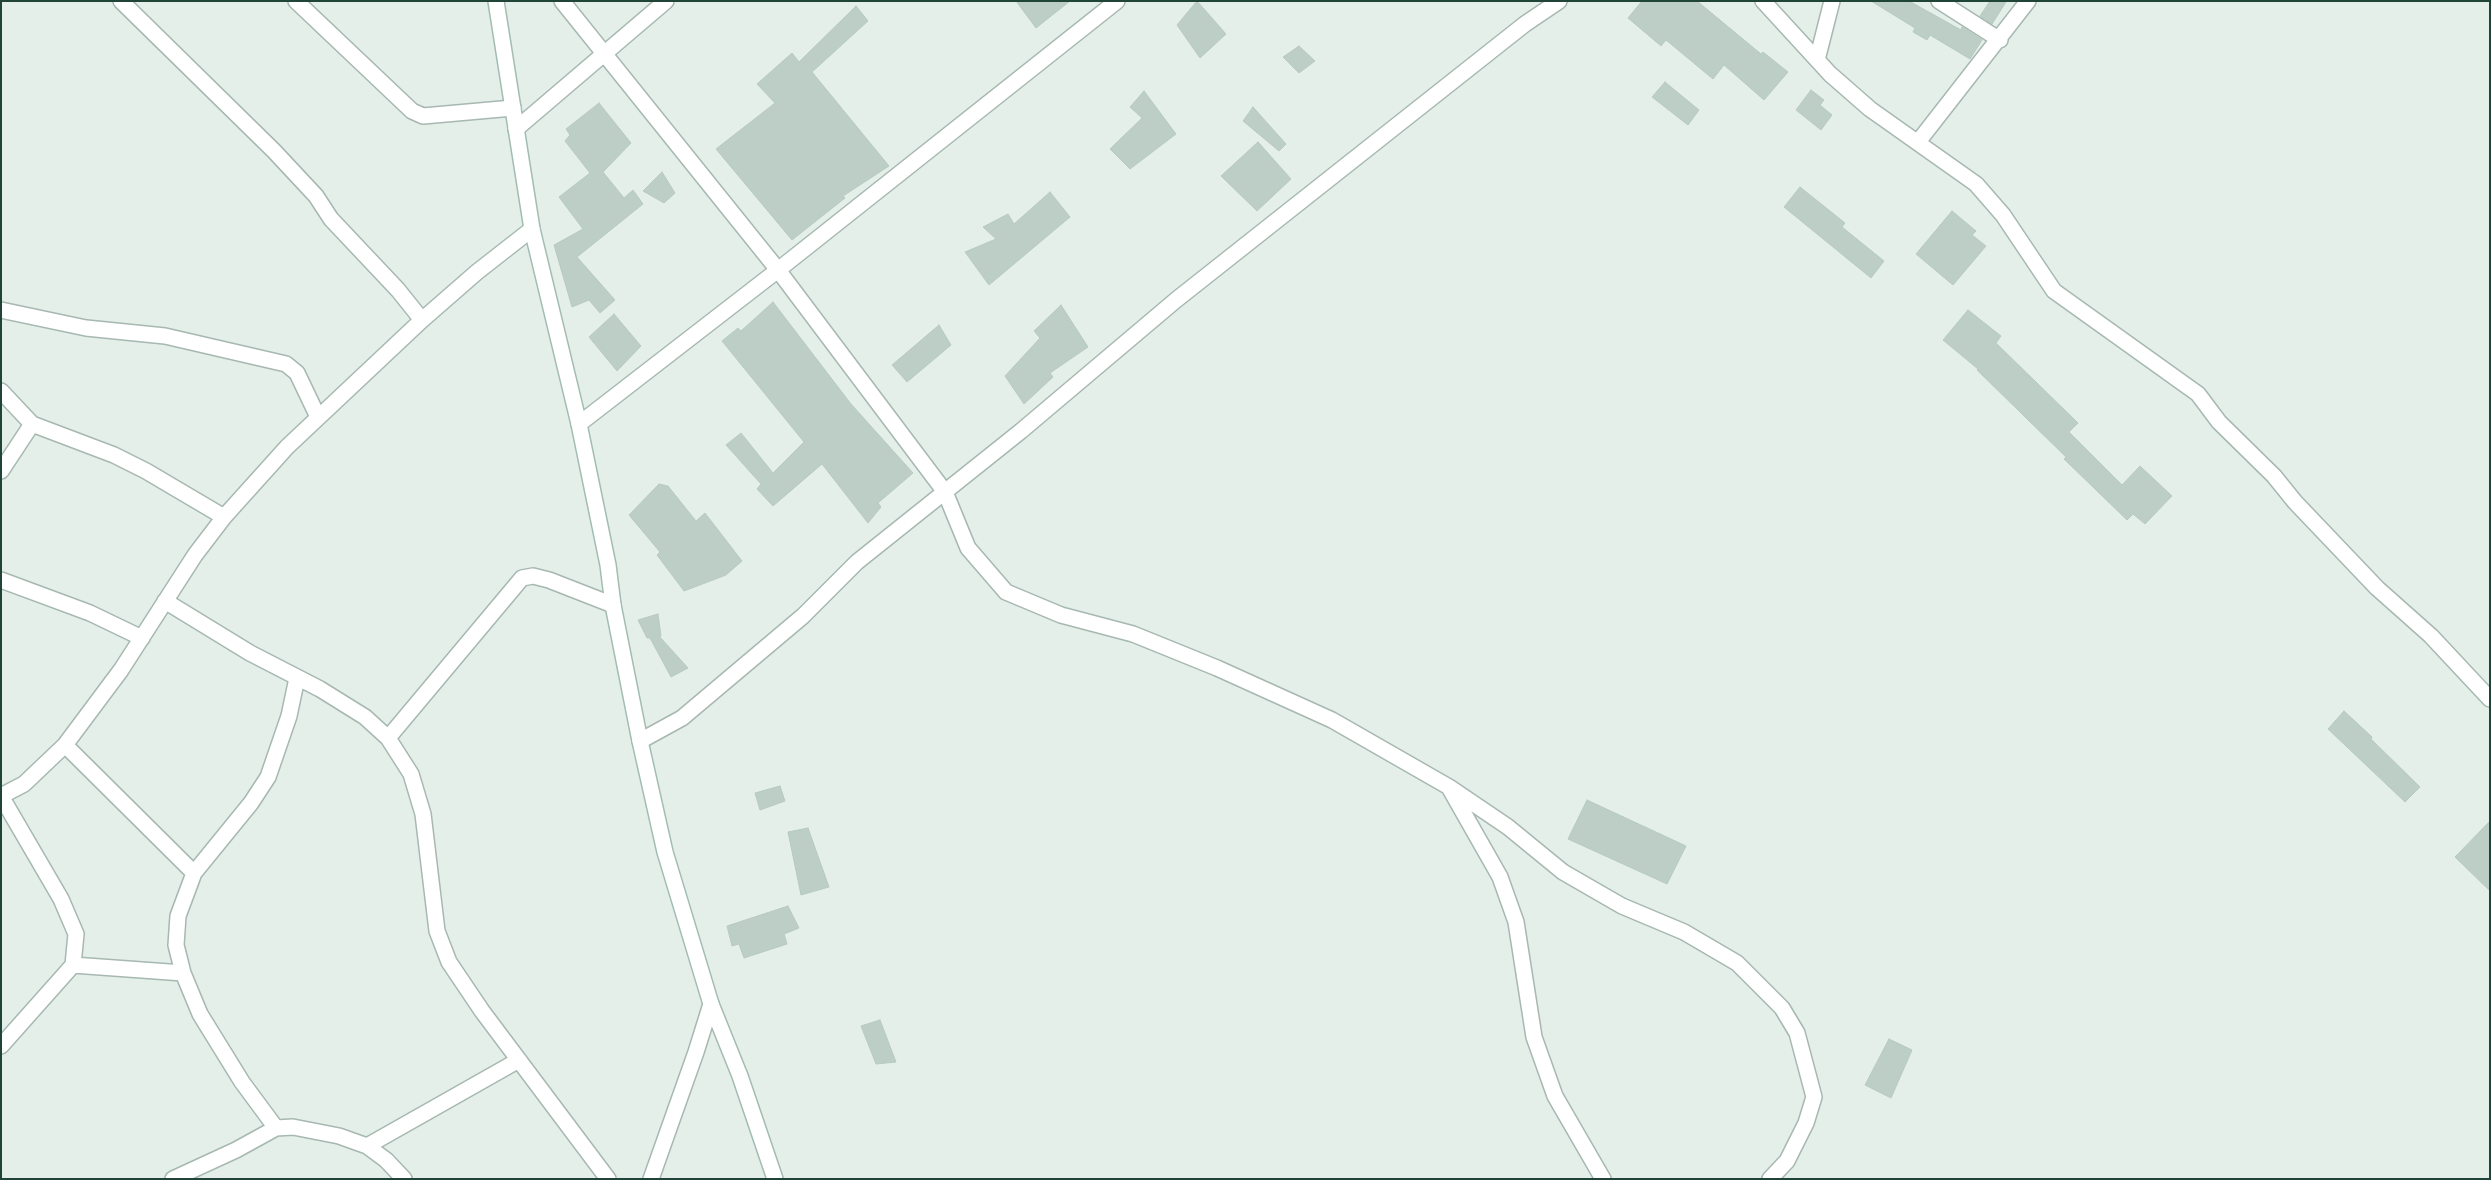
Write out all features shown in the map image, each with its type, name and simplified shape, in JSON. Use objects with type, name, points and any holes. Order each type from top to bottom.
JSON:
[{"type":"street","points":[[120,1],[274,151],[316,196],[331,219],[398,290],[422,320]]},
{"type":"street","points":[[296,1],[412,111],[423,116],[513,108]]},
{"type":"street","points":[[496,1],[532,229],[579,424],[608,564],[612,605],[665,852],[711,1004],[740,1076],[775,1179]]},
{"type":"street","points":[[562,1],[778,270],[945,492],[968,548],[1006,592],[1061,615],[1133,634],[1257,685],[1332,720],[1450,787],[1508,827],[1563,872],[1622,906],[1684,932],[1737,963],[1782,1008],[1798,1033],[1814,1097],[1806,1123],[1787,1161],[1770,1179]]},
{"type":"street","points":[[516,129],[666,1]]},
{"type":"street","points":[[579,424],[778,270],[1117,1]]},
{"type":"street","points":[[640,741],[682,718],[803,616],[858,562],[1176,300],[1525,24],[1560,1]]},
{"type":"street","points":[[1763,1],[1817,60],[1870,109],[1976,184],[1993,201],[2054,291],[2198,394],[2219,422],[2274,476],[2294,502],[2377,588],[2431,636],[2490,699]]},
{"type":"street","points":[[1817,60],[1832,1]]},
{"type":"street","points":[[1939,1],[2000,40]]},
{"type":"street","points":[[1918,142],[2000,40],[2028,1]]},
{"type":"street","points":[[1,1046],[73,965],[76,934],[61,899],[1,796],[24,784],[65,745],[142,638],[195,555],[224,517],[318,417],[422,320],[477,272],[532,229]]},
{"type":"street","points":[[1,310],[86,328],[165,336],[286,364],[296,373],[318,417]]},
{"type":"street","points":[[1,391],[32,424],[114,455],[146,471],[224,517]]},
{"type":"street","points":[[1,471],[32,424]]},
{"type":"street","points":[[388,738],[522,578],[533,576],[548,580],[612,605]]},
{"type":"street","points":[[1,580],[90,613],[142,638]]},
{"type":"street","points":[[165,601],[250,653],[365,717],[388,738],[411,774],[423,814],[433,905],[437,931],[443,948],[482,1011],[608,1179]]},
{"type":"street","points":[[276,1128],[242,1082],[200,1014],[183,973],[176,945],[178,916],[194,873],[245,811],[268,777],[289,716],[297,678]]},
{"type":"street","points":[[65,745],[194,873]]},
{"type":"street","points":[[1450,787],[1500,877],[1516,922],[1534,1037],[1555,1096],[1603,1179]]},
{"type":"street","points":[[73,965],[183,973]]},
{"type":"street","points":[[651,1179],[711,1004]]},
{"type":"street","points":[[367,1146],[519,1060]]},
{"type":"street","points":[[172,1179],[236,1150],[276,1128],[314,1130],[367,1146],[386,1160],[404,1179]]},
{"type":"building","points":[[1016,1],[1070,1],[1036,28]]},
{"type":"building","points":[[1197,1],[1226,34],[1200,58],[1177,25]]},
{"type":"building","points":[[1642,1],[1697,1],[1761,54],[1763,52],[1788,72],[1764,100],[1724,65],[1713,79],[1666,40],[1661,46],[1628,18]]},
{"type":"building","points":[[1871,1],[1909,1],[1961,30],[1962,27],[1982,40],[1970,59],[1930,35],[1927,40],[1913,32],[1915,28]]},
{"type":"building","points":[[1990,1],[2006,2],[1992,24],[1980,16]]},
{"type":"building","points":[[856,6],[868,21],[812,72],[889,166],[843,196],[845,198],[792,240],[716,149],[775,103],[757,84],[792,53],[799,62]]},
{"type":"building","points":[[1299,46],[1315,61],[1299,73],[1283,57]]},
{"type":"building","points":[[1665,82],[1699,110],[1688,125],[1652,97]]},
{"type":"building","points":[[1811,90],[1824,100],[1820,105],[1832,115],[1821,130],[1796,110]]},
{"type":"building","points":[[1144,91],[1176,134],[1130,169],[1110,149],[1142,118],[1130,107]]},
{"type":"building","points":[[599,103],[631,143],[603,172],[624,198],[633,190],[643,204],[577,257],[615,300],[600,313],[589,300],[572,307],[554,245],[583,229],[559,197],[590,173],[565,141],[570,135],[566,129]]},
{"type":"building","points":[[1253,107],[1286,144],[1279,151],[1243,121]]},
{"type":"building","points":[[1258,142],[1291,179],[1257,211],[1221,176]]},
{"type":"building","points":[[662,172],[675,193],[664,203],[643,191]]},
{"type":"building","points":[[1800,187],[1845,223],[1842,227],[1884,261],[1871,278],[1784,207]]},
{"type":"building","points":[[1050,192],[1070,217],[989,285],[965,252],[996,239],[983,227],[1008,214],[1014,224]]},
{"type":"building","points":[[1952,211],[1976,231],[1972,235],[1986,246],[1953,285],[1916,254]]},
{"type":"building","points":[[773,302],[851,404],[913,473],[878,503],[881,507],[868,523],[822,464],[773,506],[757,489],[761,484],[726,445],[741,433],[773,473],[804,442],[722,341],[738,328],[741,331]]},
{"type":"building","points":[[1061,305],[1088,347],[1050,373],[1053,377],[1024,404],[1005,376],[1040,338],[1034,331]]},
{"type":"building","points":[[1968,310],[2001,336],[1996,343],[2078,423],[2069,432],[2122,485],[2140,466],[2172,496],[2145,524],[2133,514],[2127,520],[2064,459],[2066,457],[1978,369],[1943,340]]},
{"type":"building","points":[[614,314],[641,346],[617,371],[589,337]]},
{"type":"building","points":[[939,325],[951,345],[907,382],[892,365]]},
{"type":"building","points":[[659,484],[668,486],[696,521],[705,513],[742,561],[726,575],[684,591],[657,555],[660,552],[629,515]]},
{"type":"building","points":[[658,614],[661,636],[659,636],[688,668],[671,677],[638,620]]},
{"type":"building","points":[[2344,711],[2420,787],[2405,802],[2328,729]]},
{"type":"building","points":[[780,786],[785,801],[760,810],[755,793]]},
{"type":"building","points":[[1587,800],[1686,846],[1667,884],[1568,839]]},
{"type":"building","points":[[2490,821],[2490,891],[2455,857]]},
{"type":"building","points":[[808,828],[829,887],[801,895],[788,832]]},
{"type":"building","points":[[788,906],[799,928],[784,934],[787,944],[744,958],[739,944],[732,946],[727,926]]},
{"type":"building","points":[[880,1020],[896,1062],[876,1064],[861,1026]]},
{"type":"building","points":[[1889,1039],[1912,1050],[1891,1098],[1865,1085]]}]
